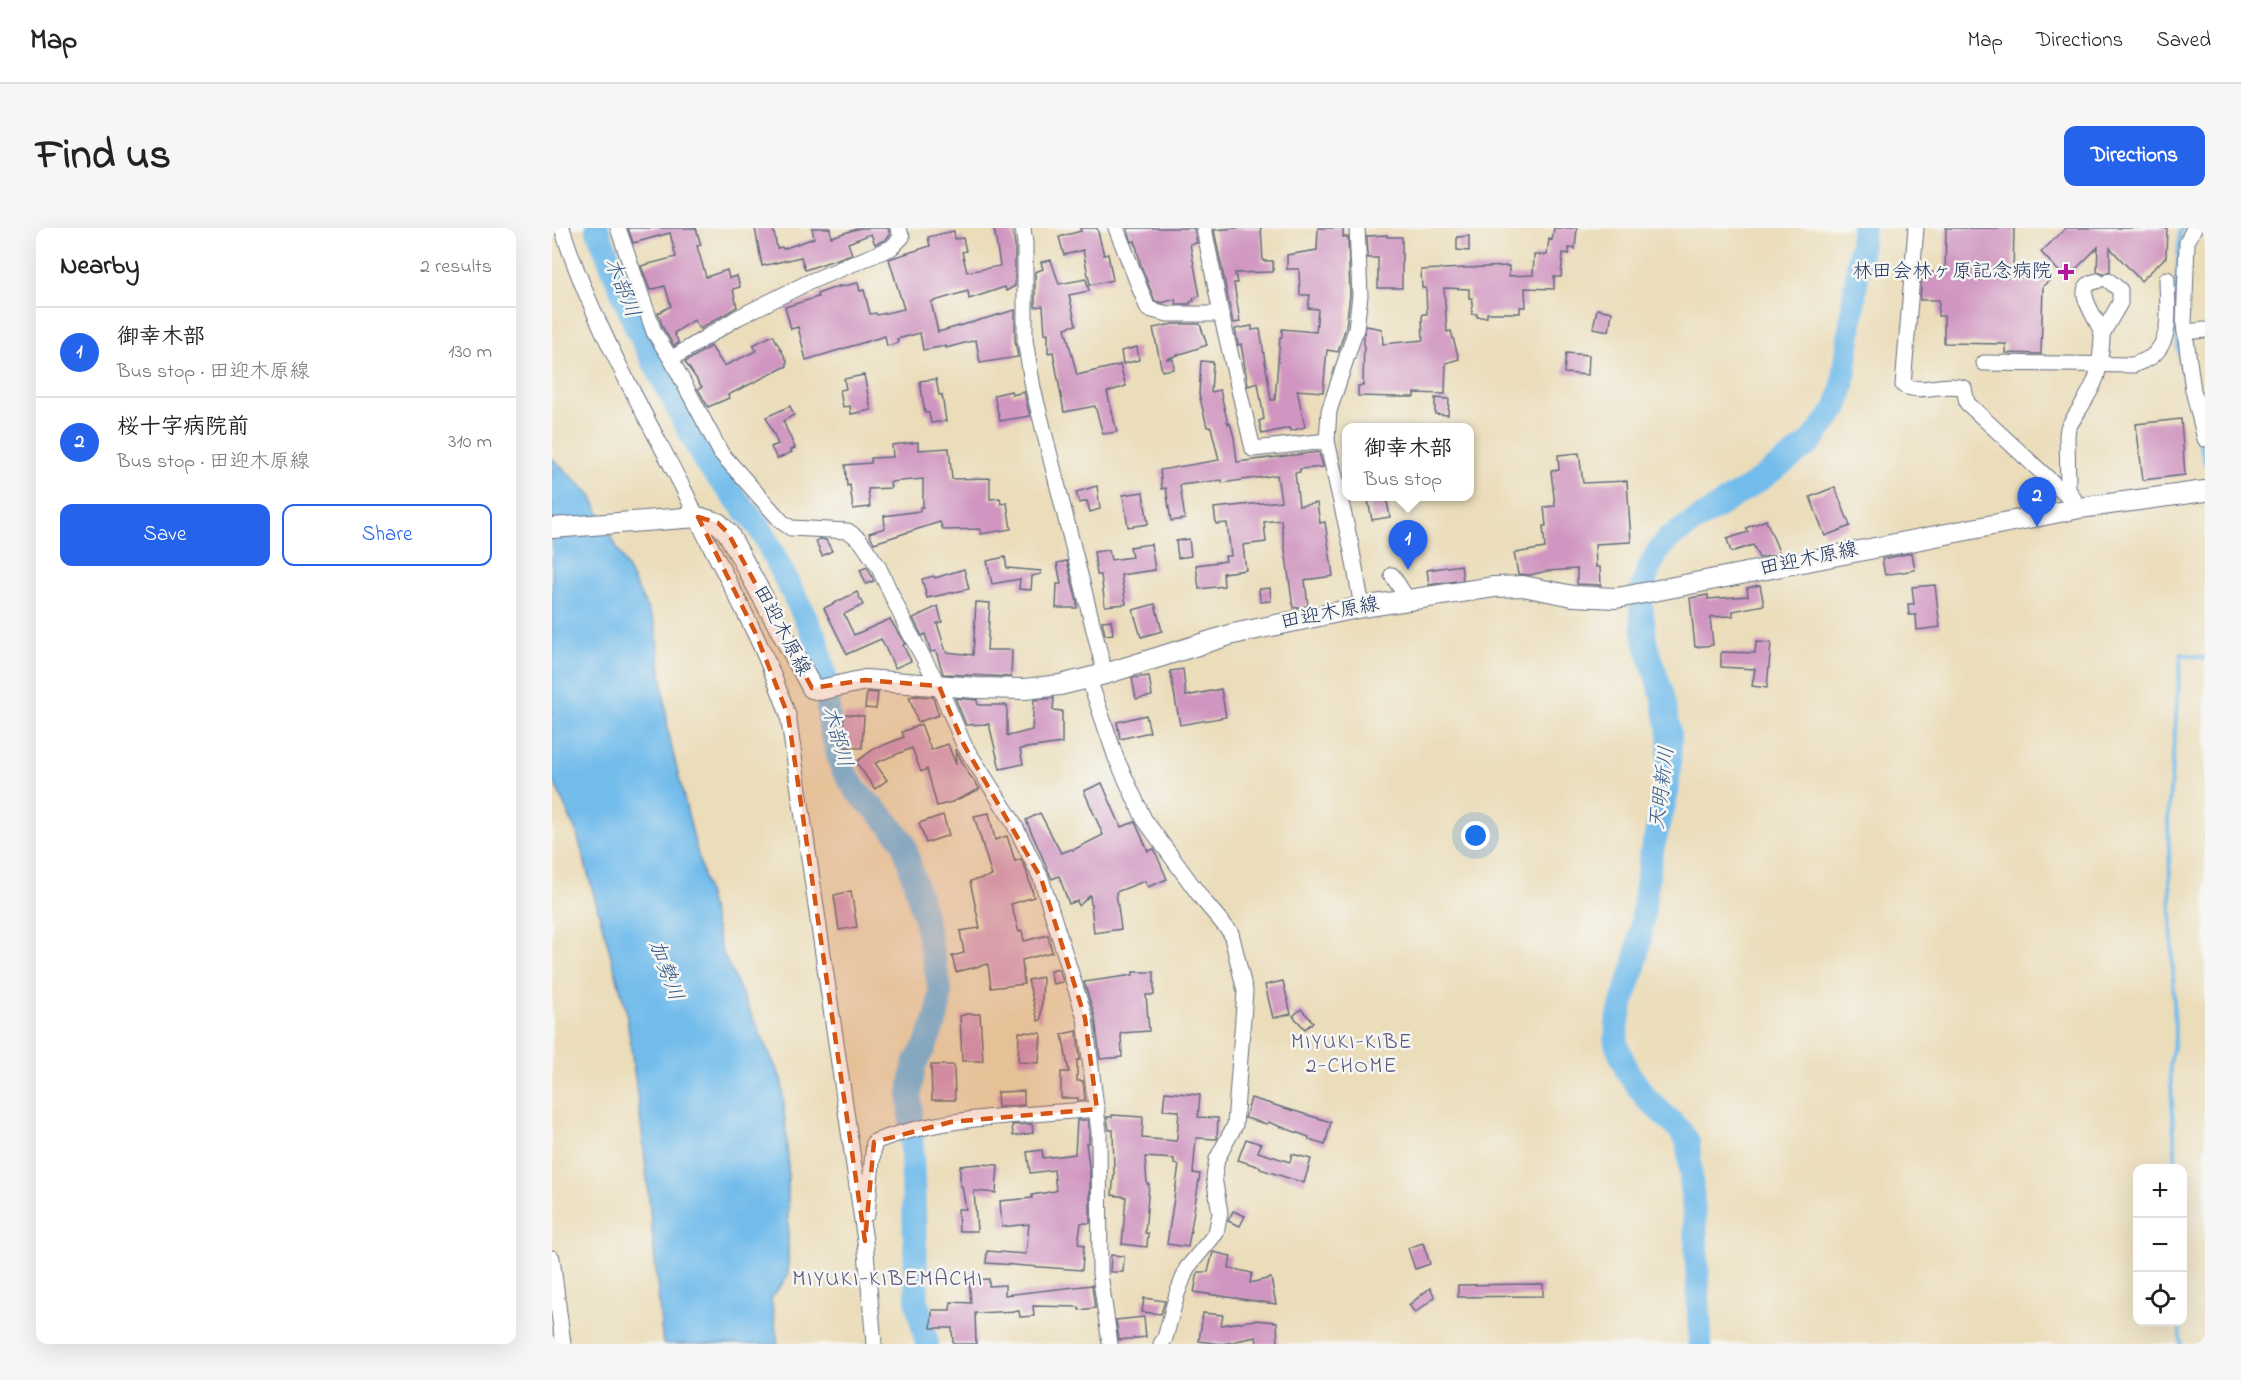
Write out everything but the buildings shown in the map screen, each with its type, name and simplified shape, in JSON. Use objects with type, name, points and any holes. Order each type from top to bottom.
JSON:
[{"type":"main road","name":"田迎木原線","points":[[552,528],[698,517],[718,523],[728,533],[812,688],[820,690],[865,680],[939,686],[1025,689],[1060,686],[1233,634],[1362,607],[1494,587],[1523,586],[1574,596],[1616,598],[1668,590],[2080,508],[2205,491]]},
{"type":"street","points":[[562,228],[575,268],[615,359],[698,517],[707,540],[755,633],[776,679],[788,715],[865,1241],[874,1344]]},
{"type":"street","points":[[618,228],[654,332],[721,453],[782,522],[791,528],[848,531],[860,540],[878,566],[908,630],[939,686],[964,745],[1012,820],[1041,878],[1085,1018],[1099,1132],[1100,1274],[1110,1344]]},
{"type":"street","points":[[671,359],[737,318],[809,282],[891,248],[902,237],[898,228]]},
{"type":"street","points":[[1023,228],[1025,340],[1033,388],[1116,758],[1144,819],[1203,900],[1231,933],[1245,991],[1235,1125],[1217,1158],[1214,1177],[1220,1213],[1216,1233],[1187,1268],[1177,1294],[1166,1338],[1161,1344]]},
{"type":"street","points":[[1116,228],[1148,309],[1168,314],[1221,314]]},
{"type":"street","points":[[1204,228],[1221,314],[1253,449],[1326,441]]},
{"type":"street","points":[[1357,228],[1359,295],[1356,329],[1329,411],[1326,441],[1362,607]]},
{"type":"street","points":[[1916,228],[1903,385],[1910,389],[1957,385],[1964,388],[1967,403],[2080,508]]},
{"type":"street","points":[[2194,228],[2187,243],[2185,332],[2193,390],[2205,439]]},
{"type":"street","points":[[1984,363],[2134,365],[2151,357],[2162,346],[2166,335],[2167,279]]},
{"type":"street","points":[[2080,508],[2068,489],[2068,428],[2097,377],[2102,334],[2120,303],[2120,290],[2103,281],[2093,281],[2087,287],[2084,300],[2102,334]]},
{"type":"street","points":[[2185,332],[2205,330]]},
{"type":"street","points":[[1392,575],[1408,600]]},
{"type":"street","points":[[865,1241],[874,1142],[895,1133],[942,1124],[1097,1109]]},
{"type":"street","points":[[552,1258],[563,1344]]},
{"type":"highlighted area","points":[[698,517],[718,523],[728,533],[812,688],[865,680],[939,686],[964,745],[1041,878],[1085,1018],[1097,1109],[951,1122],[874,1142],[865,1241],[788,715],[755,632]]},
{"type":"water","name":"加勢川","points":[[552,458],[590,494],[655,624],[669,737],[721,949],[782,1081],[788,1161],[788,1276],[771,1298],[778,1344],[663,1344],[643,1139],[626,1010],[577,834],[552,777]]},
{"type":"waterway","name":"木部川","points":[[597,228],[636,327],[705,462],[760,528],[817,641],[826,682],[830,728],[842,768],[857,792],[883,817],[903,841],[925,919],[940,989],[935,1022],[914,1065],[910,1093],[917,1301],[927,1344]]},
{"type":"waterway","name":"天明新川","points":[[1700,1344],[1696,1237],[1688,1142],[1680,1130],[1646,1098],[1627,1071],[1616,1043],[1617,1024],[1639,944],[1651,854],[1667,793],[1669,769],[1670,735],[1663,698],[1645,640],[1640,597],[1648,570],[1657,553],[1669,538],[1758,481],[1809,444],[1837,408],[1843,385],[1863,228]]},
{"type":"waterway","points":[[2175,309],[2182,228]]},
{"type":"waterway","points":[[2174,323],[2185,386]]},
{"type":"waterway","points":[[2199,440],[2205,463]]},
{"type":"waterway","points":[[2176,1164],[2170,1065],[2175,1036],[2168,818],[2181,654],[2205,658]]},
{"type":"waterway","points":[[2179,1326],[2181,1344]]},
{"type":"place","name":"林田会林ヶ原記念病院","points":[[2066,272]]},
{"type":"place","name":"桜十字病院前","points":[[2037,527]]},
{"type":"place","name":"御幸木部","points":[[1408,570]]},
{"type":"district","name":"MIYUKI-KIBE 2-CHOME","points":[[1352,1055]]},
{"type":"district","name":"MIYUKI-KIBEMACHI","points":[[888,1280]]}]
